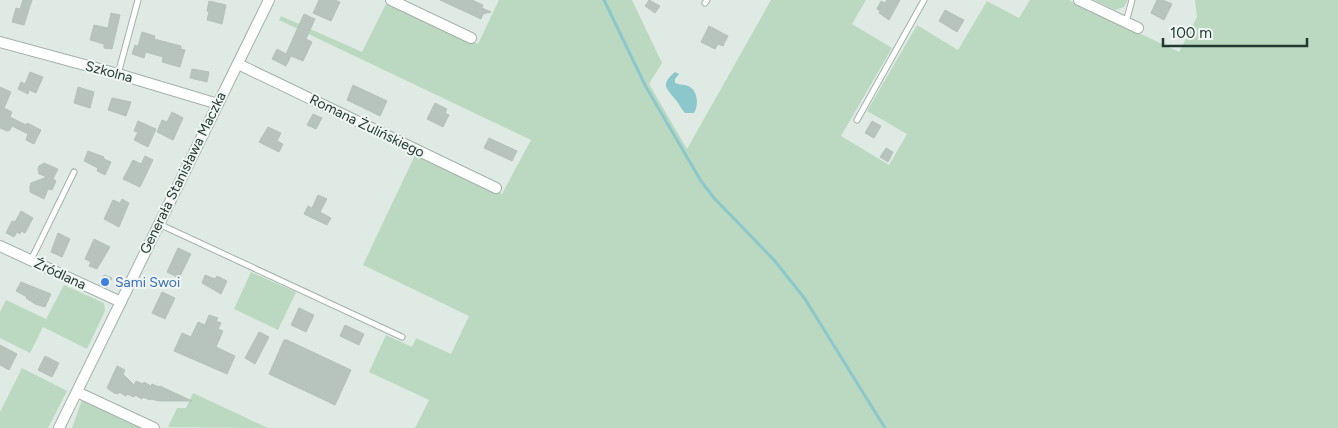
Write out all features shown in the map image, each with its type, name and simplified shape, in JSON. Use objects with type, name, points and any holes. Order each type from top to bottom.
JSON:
[{"type":"street","name":"Generała Stanisława Maczka","points":[[59,428],[269,0]]},
{"type":"street","points":[[391,0],[471,38]]},
{"type":"street","points":[[1079,0],[1138,28]]},
{"type":"street","name":"Szkolna","points":[[0,42],[118,74],[218,104]]},
{"type":"street","name":"Romana Żulińskiego","points":[[238,64],[496,188]]},
{"type":"street","name":"Źródlana","points":[[0,246],[121,302]]},
{"type":"street","points":[[77,392],[154,428]]},
{"type":"lane","points":[[118,74],[138,0]]},
{"type":"lane","points":[[857,120],[924,0]]},
{"type":"lane","points":[[1126,22],[1132,0]]},
{"type":"lane","points":[[31,260],[74,172]]},
{"type":"lane","points":[[158,224],[402,337]]},
{"type":"green space","points":[[499,0],[632,0],[662,63],[649,84],[687,149],[771,0],[866,0],[852,24],[892,48],[841,136],[889,165],[907,134],[867,111],[917,25],[958,50],[987,1],[1019,18],[1030,0],[1069,0],[1179,52],[1197,17],[1195,0],[1338,0],[1338,428],[415,428],[429,400],[369,372],[386,335],[412,347],[416,338],[451,354],[469,316],[363,265],[416,153],[502,194],[531,140],[279,20],[281,16],[362,52],[387,2],[478,44]]},
{"type":"green space","points":[[1094,0],[1128,0],[1124,7],[1115,10]]},
{"type":"green space","points":[[251,272],[296,292],[278,330],[234,309]]},
{"type":"green space","points":[[64,285],[104,303],[105,311],[87,349],[43,327],[30,353],[0,338],[0,312],[6,300],[46,319]]},
{"type":"green space","points":[[22,368],[67,391],[48,428],[0,428],[0,412]]},
{"type":"green space","points":[[193,393],[268,428],[168,427],[177,408],[186,408]]},
{"type":"green space","points":[[82,400],[144,428],[72,428]]},
{"type":"water","points":[[675,72],[679,74],[675,79],[675,83],[688,86],[696,94],[697,102],[694,113],[685,113],[666,86],[666,83]]},
{"type":"building","points":[[23,0],[32,0],[24,25],[12,22],[16,8],[20,9]]},
{"type":"building","points":[[319,0],[335,0],[340,2],[331,21],[313,13]]},
{"type":"building","points":[[440,0],[472,0],[483,5],[482,8],[491,12],[483,14],[481,19]]},
{"type":"building","points":[[649,0],[660,6],[655,13],[645,6]]},
{"type":"building","points":[[887,0],[900,0],[889,20],[879,13],[880,11],[877,9],[881,1],[885,3]]},
{"type":"building","points":[[1157,0],[1163,0],[1172,4],[1164,20],[1151,13]]},
{"type":"building","points":[[209,1],[226,5],[222,24],[207,20]]},
{"type":"building","points":[[945,10],[964,20],[957,32],[939,21]]},
{"type":"building","points":[[111,13],[120,15],[112,49],[104,48],[104,44],[90,40],[94,25],[108,28]]},
{"type":"building","points":[[304,14],[315,19],[306,39],[312,42],[303,61],[291,56],[286,66],[272,59],[277,49],[286,54]]},
{"type":"building","points":[[709,26],[728,36],[723,46],[718,44],[715,49],[701,42]]},
{"type":"building","points":[[142,32],[155,36],[154,39],[181,46],[181,49],[185,50],[180,67],[162,62],[163,57],[146,52],[144,58],[132,54],[135,45],[138,46]]},
{"type":"building","points":[[192,69],[209,72],[207,82],[190,78]]},
{"type":"building","points":[[30,72],[43,77],[36,93],[29,90],[28,94],[18,89],[21,82],[25,84]]},
{"type":"building","points":[[353,85],[387,101],[380,116],[347,100]]},
{"type":"building","points":[[0,87],[11,92],[4,108],[12,112],[10,117],[41,130],[34,144],[26,140],[28,134],[12,126],[7,131],[0,128]]},
{"type":"building","points":[[78,87],[94,92],[90,108],[74,103]]},
{"type":"building","points":[[112,98],[131,102],[126,116],[108,110]]},
{"type":"building","points":[[435,103],[447,109],[445,113],[449,115],[443,127],[427,119]]},
{"type":"building","points":[[172,112],[183,118],[173,140],[157,132],[162,120],[167,122]]},
{"type":"building","points":[[313,114],[322,118],[316,129],[307,125]]},
{"type":"building","points":[[138,121],[156,129],[148,147],[134,140],[138,132],[134,131]]},
{"type":"building","points":[[872,121],[881,126],[874,138],[865,133]]},
{"type":"building","points":[[268,127],[281,133],[277,141],[283,144],[279,152],[259,142]]},
{"type":"building","points":[[489,138],[517,151],[512,161],[484,148]]},
{"type":"building","points":[[886,148],[893,152],[888,162],[880,157]]},
{"type":"building","points":[[88,151],[111,162],[105,175],[97,171],[98,168],[84,161]]},
{"type":"building","points":[[145,156],[153,160],[140,187],[123,179],[133,160],[141,164]]},
{"type":"building","points":[[44,163],[58,169],[53,179],[56,181],[52,190],[48,189],[44,199],[30,192],[30,186],[31,183],[47,177],[39,174],[39,166]]},
{"type":"building","points":[[318,195],[327,199],[320,212],[331,218],[327,225],[304,214],[308,206],[312,208]]},
{"type":"building","points":[[122,199],[129,203],[119,227],[104,219],[113,200],[120,203]]},
{"type":"building","points":[[21,211],[33,218],[25,233],[21,231],[20,234],[17,232],[14,237],[6,233],[12,221],[15,222]]},
{"type":"building","points":[[58,233],[70,239],[62,257],[51,252]]},
{"type":"building","points":[[94,239],[110,247],[97,269],[89,266],[91,262],[85,259]]},
{"type":"building","points":[[178,248],[191,254],[179,278],[167,272]]},
{"type":"building","name":"Sami Swoi","points":[[104,275],[112,278],[107,288],[99,284]]},
{"type":"building","points":[[205,275],[215,279],[217,276],[227,281],[221,294],[202,283]]},
{"type":"building","points":[[21,282],[51,294],[45,307],[35,304],[16,291]]},
{"type":"building","points":[[162,292],[175,298],[165,319],[152,313]]},
{"type":"building","points":[[299,308],[314,315],[306,332],[291,325]]},
{"type":"building","points":[[209,315],[218,318],[216,321],[221,323],[218,329],[223,331],[216,347],[235,356],[227,374],[174,351],[182,333],[191,337],[198,322],[205,325]]},
{"type":"building","points":[[345,325],[364,334],[359,345],[340,336]]},
{"type":"building","points":[[259,332],[269,337],[255,364],[245,358]]},
{"type":"building","points":[[284,340],[351,370],[335,405],[269,374]]},
{"type":"building","points":[[0,345],[17,354],[9,370],[0,365]]},
{"type":"building","points":[[45,356],[59,363],[52,377],[38,370]]},
{"type":"building","points":[[117,366],[125,370],[123,374],[134,385],[136,381],[143,384],[144,382],[151,386],[152,384],[160,386],[192,401],[159,401],[143,397],[142,399],[135,395],[134,397],[127,394],[126,396],[119,392],[118,394],[114,393],[107,388]]},
{"type":"waterway","points":[[604,0],[646,87],[701,181],[714,198],[774,260],[805,299],[885,428]]},
{"type":"place","name":"Sami Swoi","points":[[105,282]]}]
